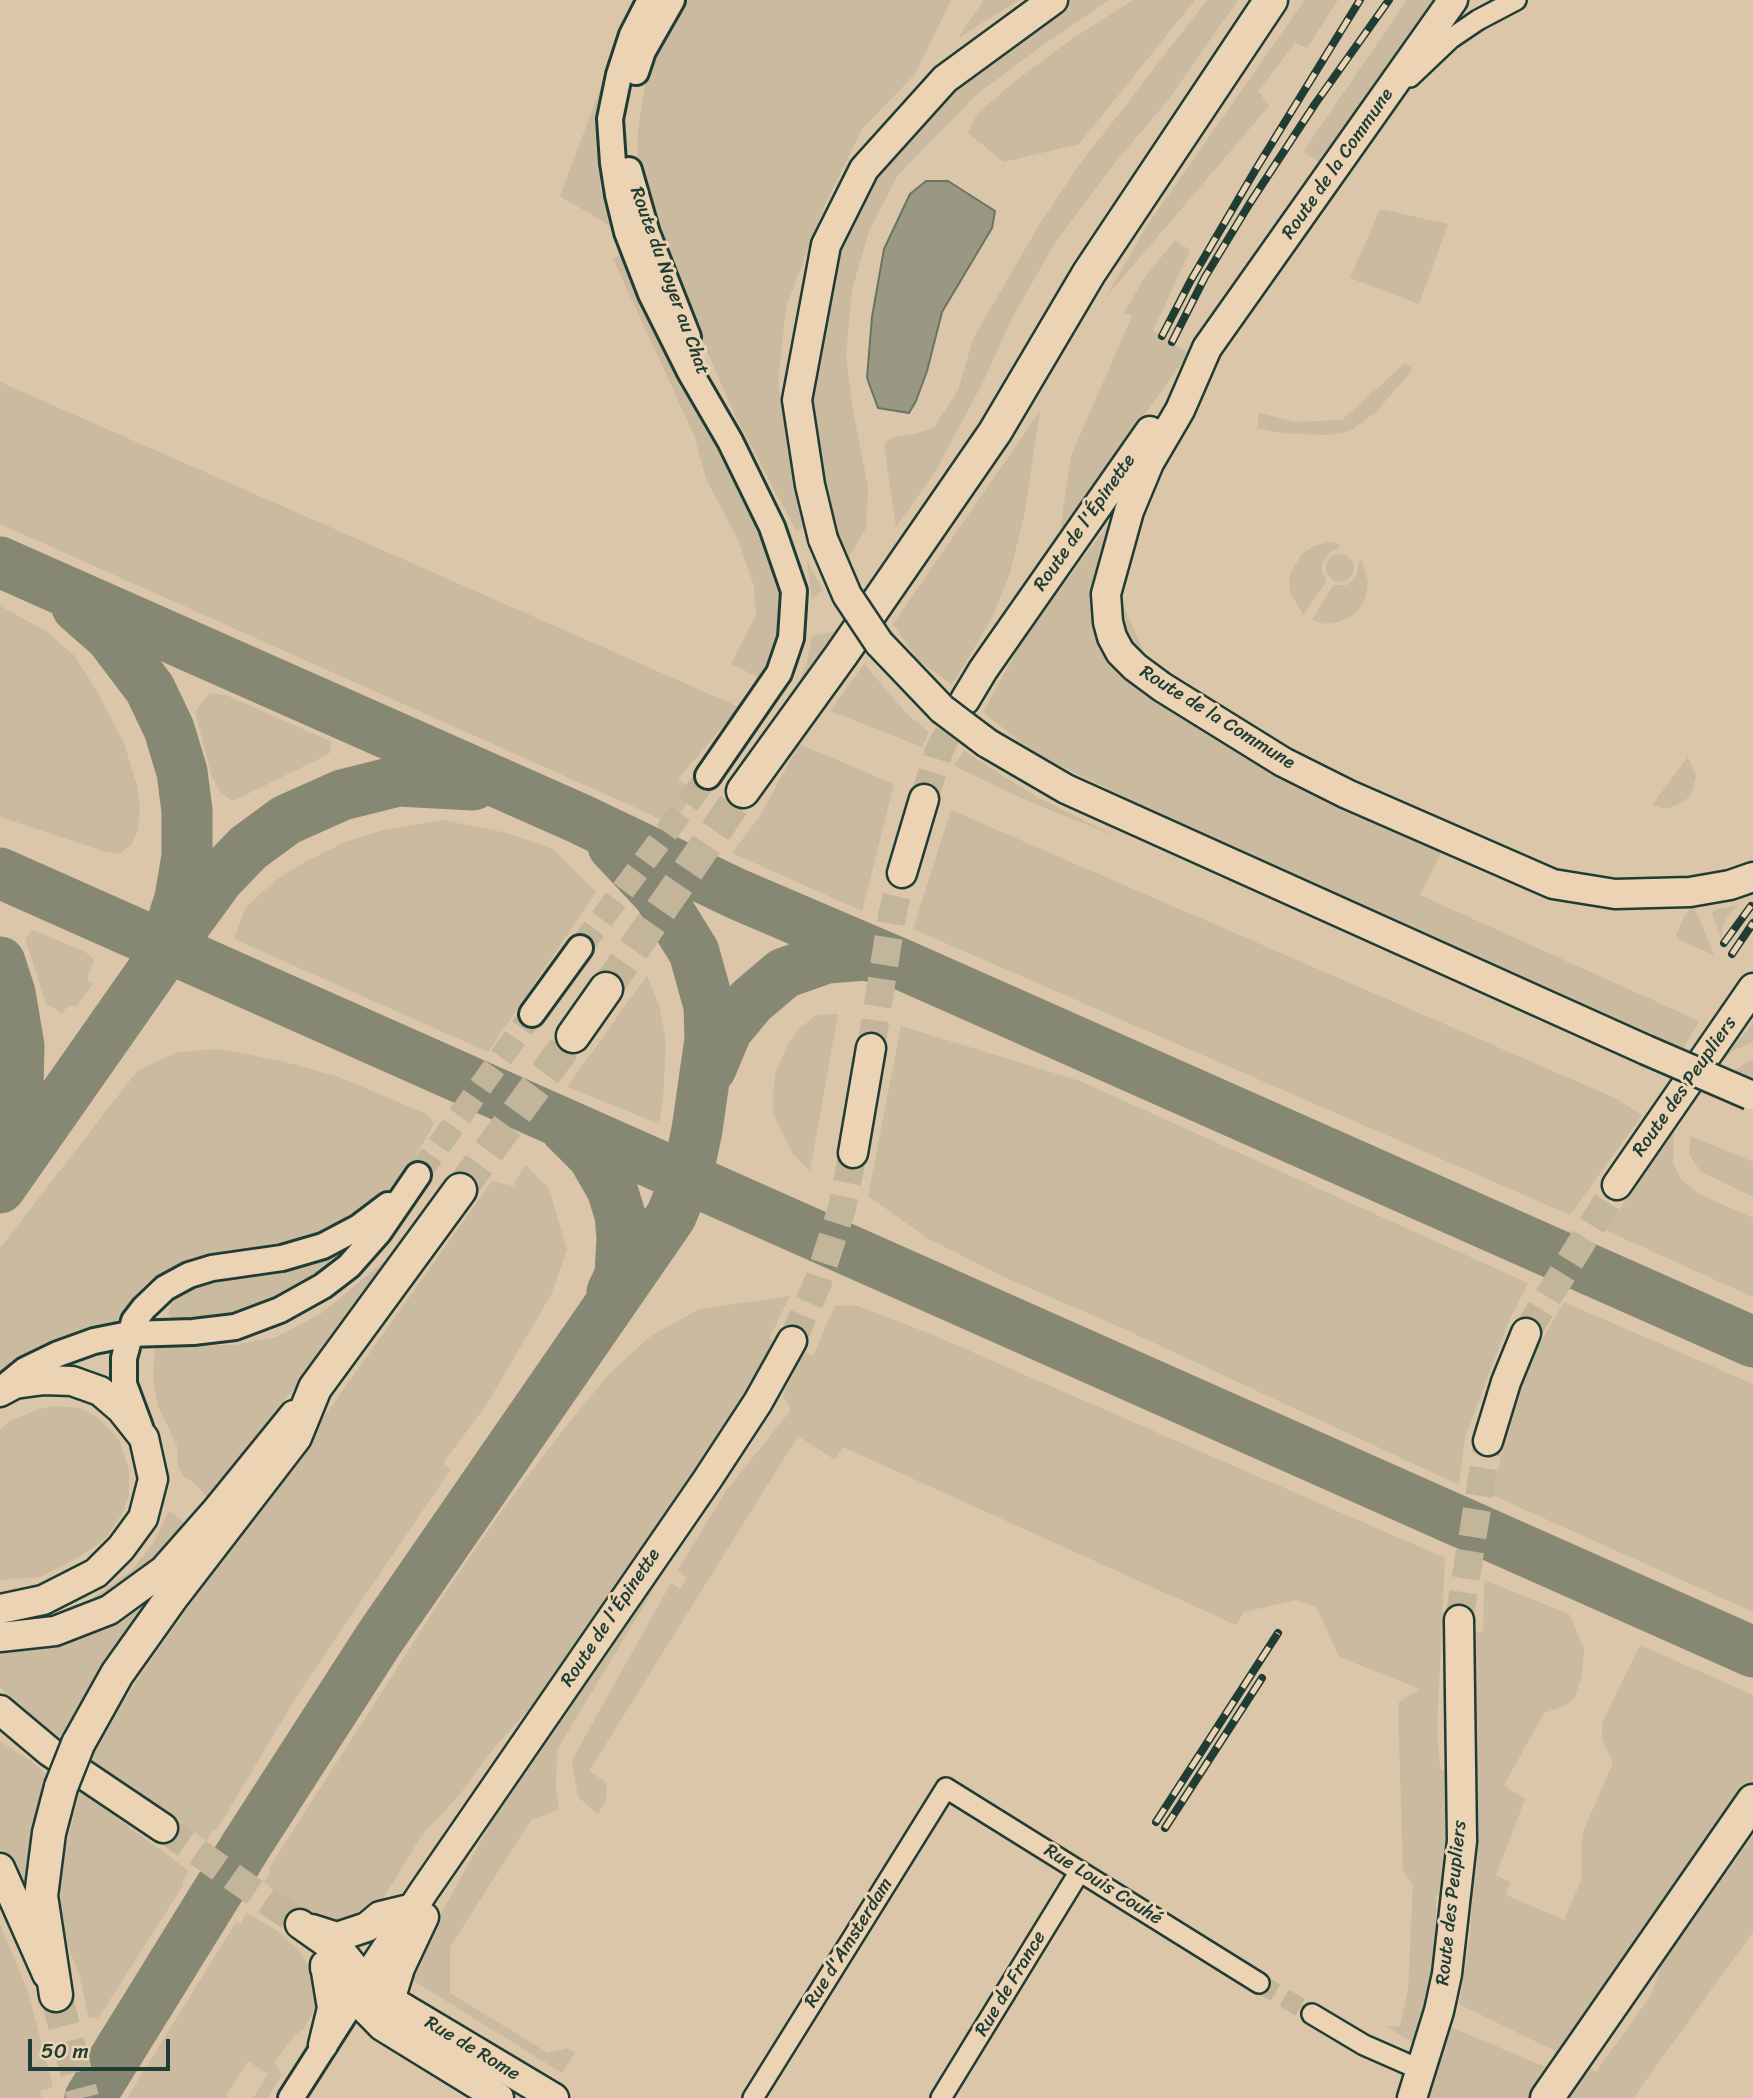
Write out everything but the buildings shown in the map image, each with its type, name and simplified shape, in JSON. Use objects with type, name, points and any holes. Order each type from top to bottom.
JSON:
[{"type":"main road","points":[[1053,0],[945,79],[864,169],[826,245],[797,400],[810,485],[823,539],[847,595],[879,643],[953,705],[987,743],[1066,789],[1752,1095]]},
{"type":"main road","points":[[743,791],[842,654],[995,432],[1089,273],[1271,0]]},
{"type":"main road","name":"Route de la Commune","points":[[1453,0],[1208,348],[1180,410],[1149,463],[1129,511],[1106,594],[1112,637],[1120,652],[1162,687],[1283,762],[1347,794],[1553,884],[1615,894],[1690,892],[1730,885],[1753,877]]},
{"type":"main road","name":"Route de l'Épinette","points":[[953,705],[983,670],[1208,348]]},
{"type":"main road","points":[[902,873],[924,799]]},
{"type":"main road","name":"Route des Peupliers","points":[[1617,1185],[1753,988]]},
{"type":"main road","points":[[573,1036],[606,989]]},
{"type":"main road","points":[[853,1153],[871,1048]]},
{"type":"main road","points":[[0,1637],[55,1631],[108,1610],[164,1570],[216,1511],[315,1388],[460,1190]]},
{"type":"main road","points":[[1488,1441],[1506,1382],[1526,1333]]},
{"type":"main road","name":"Route de l'Épinette","points":[[360,1990],[707,1480],[758,1402],[792,1341]]},
{"type":"main road","points":[[0,1391],[15,1384],[44,1380],[72,1381],[100,1391],[121,1409],[144,1438],[153,1479],[143,1518],[121,1548],[96,1573],[43,1600],[0,1609]]},
{"type":"main road","points":[[56,1995],[41,1896],[49,1833],[61,1787],[64,1748],[172,1598],[295,1437],[315,1388]]},
{"type":"main road","name":"Route des Peupliers","points":[[1412,2098],[1447,1974],[1462,1841],[1459,1620]]},
{"type":"main road","points":[[0,1710],[64,1748],[163,1828]]},
{"type":"main road","points":[[0,1724],[64,1748]]},
{"type":"main road","points":[[1547,2098],[1753,1801]]},
{"type":"main road","points":[[0,1868],[56,1995]]},
{"type":"main road","points":[[300,1924],[337,1937],[367,1927],[380,1916],[419,1900]]},
{"type":"main road","name":"Route de l'Épinette","points":[[386,2013],[400,1968],[427,1912],[419,1900]]},
{"type":"main road","points":[[300,1924],[323,1959],[325,1968],[332,2008],[323,2045]]},
{"type":"main road","points":[[300,1924],[344,1955],[360,1990]]},
{"type":"main road","points":[[325,1968],[360,1990]]},
{"type":"main road","name":"Rue de Rome","points":[[360,1990],[386,2013],[499,2098]]},
{"type":"main road","name":"Rue de Rome","points":[[386,2013],[554,2098]]},
{"type":"street","name":"Route du Noyer au Chat","points":[[650,0],[632,35],[619,75],[610,119],[618,195],[628,232],[651,294],[690,372],[730,441],[772,527],[794,591],[791,638],[779,673],[708,775]]},
{"type":"street","points":[[643,51],[660,0]]},
{"type":"street","name":"Route du Noyer au Chat","points":[[672,0],[643,51],[635,74],[625,139],[630,174],[647,233],[730,441]]},
{"type":"street","points":[[1381,104],[1450,39],[1478,20],[1516,0]]},
{"type":"street","points":[[532,1014],[580,948]]},
{"type":"street","points":[[0,1391],[25,1370],[94,1341],[128,1335],[235,1327],[280,1310],[323,1286],[349,1266],[379,1232],[418,1175],[375,1216],[323,1246],[282,1258],[212,1268],[189,1275],[165,1288],[144,1308],[128,1335],[124,1358],[124,1384],[144,1438]]},
{"type":"street","points":[[0,1594],[37,1590],[96,1573]]},
{"type":"street","name":"Rue Louis Couhé","points":[[946,1788],[1259,1983]]},
{"type":"street","name":"Rue d'Amsterdam","points":[[753,2098],[946,1788]]},
{"type":"street","name":"Rue de France","points":[[941,2098],[1080,1871]]},
{"type":"street","points":[[291,2098],[360,1990]]},
{"type":"street","points":[[1312,2014],[1364,2045],[1422,2070]]},
{"type":"shaded area","points":[[0,0],[1753,0],[1753,2098],[0,2098]]},
{"type":"shaded area","points":[[684,0],[951,0],[915,74],[862,129],[825,204],[786,307],[778,384],[805,524],[797,532],[736,418],[655,231],[637,165],[638,130],[649,60]]},
{"type":"shaded area","points":[[984,0],[1019,0],[958,38]]},
{"type":"shaded area","points":[[1071,0],[1109,0],[975,96],[898,175],[869,231],[852,290],[846,357],[853,411],[868,487],[866,528],[849,557],[838,537],[823,493],[811,400],[833,257],[888,153],[946,89]]},
{"type":"shaded area","points":[[1133,0],[1195,0],[1079,144],[1004,162],[968,133],[977,114],[1015,81],[1072,39]]},
{"type":"shaded area","points":[[1207,0],[1238,0],[1168,100],[1113,165],[1056,241],[1012,318],[982,384],[935,472],[896,527],[884,445],[891,438],[934,427],[958,391],[973,339],[1039,225],[1077,168]]},
{"type":"shaded area","points":[[1305,0],[1338,0],[1307,48],[1295,43],[1258,91],[1269,106],[1106,297],[1146,227]]},
{"type":"shaded area","points":[[1407,0],[1440,0],[1324,165],[1303,152]]},
{"type":"shaded area","points":[[610,63],[601,137],[600,188],[612,227],[560,196]]},
{"type":"shaded area","points":[[926,181],[948,181],[995,211],[992,228],[942,312],[927,371],[909,413],[878,408],[867,378],[872,317],[884,249],[910,194]]},
{"type":"shaded area","points":[[1380,209],[1448,224],[1419,304],[1350,278]]},
{"type":"shaded area","points":[[1175,240],[1190,250],[1153,331],[1189,353],[1060,531],[1071,456],[1132,316],[1124,313],[1143,280]]},
{"type":"shaded area","points":[[622,252],[774,552],[785,589],[784,621],[777,648],[758,677],[731,664],[756,615],[754,586],[738,540],[706,479],[694,435],[613,259]]},
{"type":"shaded area","points":[[1405,363],[1413,369],[1376,412],[1350,431],[1327,435],[1280,433],[1257,428],[1259,413],[1295,422],[1342,420]]},
{"type":"shaded area","points":[[0,382],[739,707],[678,779],[696,792],[672,824],[0,524]]},
{"type":"shaded area","points":[[1040,411],[1024,516],[1010,573],[992,618],[952,685],[917,659],[893,624]]},
{"type":"shaded area","points":[[1107,526],[1117,591],[1150,666],[1193,718],[1254,763],[1361,818],[1442,851],[1420,895],[1699,1021],[1683,1049],[1211,839],[1034,753],[983,712],[1023,640]]},
{"type":"shaded area","points":[[1330,542],[1340,544],[1322,563],[1322,572],[1327,581],[1303,615],[1291,594],[1291,572],[1302,554],[1314,546]]},
{"type":"shaded area","points":[[1340,554],[1350,558],[1354,568],[1350,578],[1340,582],[1330,578],[1326,568],[1330,558]]},
{"type":"shaded area","points":[[1362,560],[1368,583],[1366,597],[1359,609],[1338,622],[1325,624],[1312,620],[1333,585],[1347,585],[1355,578],[1358,562]]},
{"type":"shaded area","points":[[807,561],[823,590],[812,600]]},
{"type":"shaded area","points":[[0,606],[44,630],[74,655],[124,743],[137,786],[140,808],[138,829],[131,845],[119,854],[0,817]]},
{"type":"shaded area","points":[[837,631],[794,694],[806,665],[812,636]]},
{"type":"shaded area","points":[[864,664],[907,714],[929,732],[922,747],[830,711]]},
{"type":"shaded area","points":[[210,693],[226,695],[332,742],[329,754],[233,801],[221,793],[212,777],[195,712]]},
{"type":"shaded area","points":[[799,744],[894,784],[862,911],[732,853],[760,816]]},
{"type":"shaded area","points":[[964,751],[1035,796],[1118,837],[1030,802],[954,766]]},
{"type":"shaded area","points":[[1688,757],[1696,776],[1691,795],[1683,802],[1666,809],[1652,805]]},
{"type":"shaded area","points":[[951,810],[1615,1098],[1642,1115],[1570,1215],[913,929]]},
{"type":"shaded area","points":[[442,820],[507,833],[553,849],[596,892],[488,1052],[234,939],[245,908],[276,880],[307,861],[345,842],[384,830]]},
{"type":"shaded area","points":[[1738,905],[1722,927],[1722,942],[1712,913],[1714,910]]},
{"type":"shaded area","points":[[1694,906],[1714,955],[1679,940],[1676,935],[1685,915]]},
{"type":"shaded area","points":[[33,930],[81,950],[94,961],[87,979],[93,984],[77,1006],[68,1006],[62,1013],[46,1004],[25,938]]},
{"type":"shaded area","points":[[647,975],[660,1009],[666,1042],[659,1124],[567,1087]]},
{"type":"shaded area","points":[[838,1014],[810,1171],[793,1154],[773,1114],[776,1071],[798,1030],[816,1015]]},
{"type":"shaded area","points":[[1753,1023],[1753,1042],[1734,1050],[1719,1065],[1716,1063],[1732,1041],[1743,1036]]},
{"type":"shaded area","points":[[901,1026],[1080,1081],[1528,1283],[1508,1323],[1465,1438],[1459,1485],[1122,1328],[1006,1278],[929,1239],[868,1196]]},
{"type":"shaded area","points":[[219,1049],[281,1061],[336,1076],[427,1114],[434,1124],[400,1183],[362,1216],[310,1243],[156,1286],[117,1321],[0,1378],[0,1248],[138,1070],[178,1052]]},
{"type":"shaded area","points":[[1753,1060],[1753,1080],[1735,1071],[1748,1061]]},
{"type":"shaded area","points":[[1674,1131],[1673,1163],[1681,1180],[1701,1195],[1753,1218],[1753,1297],[1605,1230]]},
{"type":"shaded area","points":[[1691,1136],[1753,1162],[1753,1197],[1700,1171],[1689,1154]]},
{"type":"shaded area","points":[[526,1165],[549,1189],[567,1250],[551,1295],[487,1404],[443,1463],[451,1469],[298,1694],[216,1831],[213,1830],[207,1841],[90,1762],[113,1717],[155,1654],[492,1181],[514,1186]]},
{"type":"shaded area","points":[[362,1240],[317,1281],[247,1314],[177,1322],[168,1313],[171,1304],[202,1282],[304,1266]]},
{"type":"shaded area","points":[[391,1256],[396,1258],[208,1498],[192,1481],[184,1477],[178,1467],[177,1446],[158,1406],[153,1379],[155,1347],[234,1345],[276,1337],[319,1315]]},
{"type":"shaded area","points":[[790,1296],[769,1339],[776,1343],[759,1368],[755,1389],[557,1678],[494,1748],[461,1793],[421,1836],[375,1912],[335,1927],[322,1916],[295,1907],[264,1882],[271,1870],[269,1868],[447,1590],[503,1509],[611,1372],[651,1336],[699,1309]]},
{"type":"shaded area","points":[[1564,1302],[1753,1384],[1753,1612],[1492,1495],[1510,1417],[1522,1384],[1538,1346]]},
{"type":"shaded area","points":[[835,1305],[858,1306],[931,1334],[1445,1558],[1437,1728],[1440,1769],[1447,1772],[1443,1895],[1436,1896],[1436,1920],[1440,1923],[1433,1975],[1415,2044],[1386,2026],[1400,2026],[1408,1990],[1413,1884],[1403,1871],[1398,1703],[1420,1689],[1339,1657],[1317,1608],[1296,1600],[1244,1612],[1236,1625],[843,1447],[835,1460],[798,1436],[589,1771],[607,1783],[606,1800],[598,1814],[578,1797],[572,1760],[671,1583],[680,1589],[687,1578],[678,1570],[725,1492],[791,1410],[783,1395],[804,1351],[813,1356]]},
{"type":"shaded area","points":[[55,1406],[81,1408],[101,1420],[120,1441],[129,1471],[129,1495],[122,1514],[105,1539],[79,1557],[40,1577],[0,1580],[0,1430],[8,1422],[36,1410]]},
{"type":"shaded area","points":[[169,1511],[186,1524],[154,1561],[123,1588],[91,1604],[93,1598],[132,1570],[154,1542]]},
{"type":"shaded area","points":[[664,1572],[557,1750],[556,1791],[559,1810],[531,1820],[450,1947],[450,1993],[548,2053],[567,2048],[575,2053],[562,2073],[406,1976],[505,1793]]},
{"type":"shaded area","points":[[1484,1580],[1569,1614],[1584,1649],[1582,1674],[1575,1698],[1562,1707],[1544,1713],[1504,1785],[1525,1799],[1496,1875],[1510,1882],[1506,1895],[1564,1920],[1582,1878],[1581,1846],[1584,1830],[1613,1763],[1602,1739],[1602,1723],[1640,1645],[1753,1695],[1753,1787],[1563,2055],[1459,2004],[1470,1937],[1472,1898],[1469,1719],[1472,1630],[1483,1633]]},
{"type":"shaded area","points":[[157,1598],[66,1746],[21,1714],[0,1686],[0,1650],[50,1646],[105,1630]]},
{"type":"shaded area","points":[[0,1741],[31,1761],[52,1779],[33,1919],[0,1848]]},
{"type":"shaded area","points":[[80,1791],[189,1871],[182,1882],[184,1884],[99,2017],[89,2018],[79,1974],[65,1939],[60,1901],[61,1867]]},
{"type":"shaded area","points":[[1753,1836],[1753,1932],[1633,2098],[1566,2098],[1588,2067],[1596,2072],[1652,1994],[1661,1965]]},
{"type":"shaded area","points":[[247,1913],[277,1931],[299,1950],[315,1978],[316,2006],[304,2029],[295,2035],[275,2061],[281,2075],[268,2098],[253,2098],[268,2074],[248,2061],[226,2096],[229,2098],[127,2098],[236,1922],[240,1924]]},
{"type":"shaded area","points":[[0,1924],[28,1992],[53,2087],[40,2091],[42,2098],[0,2098]]},
{"type":"shaded area","points":[[1452,2028],[1553,2070],[1533,2098],[1421,2098],[1444,2033]]},
{"type":"taxiway","points":[[0,562],[578,818],[737,894],[1753,1342]]},
{"type":"taxiway","points":[[77,607],[110,636],[150,689],[169,729],[182,772],[187,811],[187,856],[180,898],[169,933]]},
{"type":"taxiway","points":[[0,1188],[219,878],[248,848],[286,820],[342,795],[398,781],[473,785]]},
{"type":"taxiway","points":[[90,2098],[247,1844],[379,1639],[671,1216],[687,1177],[697,1130],[710,1039],[709,1006],[694,952],[658,894],[613,846]]},
{"type":"taxiway","points":[[0,873],[1753,1652]]},
{"type":"taxiway","points":[[711,1068],[727,1030],[751,1001],[784,973],[827,958],[865,955],[877,958]]},
{"type":"taxiway","points":[[0,962],[10,993],[19,1046],[18,1085],[9,1140],[0,1161]]},
{"type":"taxiway","points":[[565,1128],[593,1156],[612,1189],[620,1215],[620,1275],[612,1292]]},
{"type":"tunnel","points":[[924,799],[939,751],[965,700]]},
{"type":"tunnel","points":[[580,948],[708,776]]},
{"type":"tunnel","points":[[606,989],[743,791]]},
{"type":"tunnel","points":[[871,1048],[892,916],[902,873]]},
{"type":"tunnel","points":[[418,1175],[532,1014]]},
{"type":"tunnel","points":[[460,1190],[573,1036]]},
{"type":"tunnel","points":[[792,1341],[818,1282],[842,1208],[853,1153]]},
{"type":"tunnel","points":[[1526,1333],[1617,1185]]},
{"type":"tunnel","points":[[1459,1620],[1488,1441]]},
{"type":"tunnel","points":[[163,1828],[300,1924]]},
{"type":"tunnel","points":[[1259,1983],[1312,2014]]},
{"type":"tunnel","points":[[56,1995],[83,2098]]},
{"type":"railway","points":[[1162,336],[1191,280],[1256,169],[1360,0]]},
{"type":"railway","points":[[1172,342],[1205,277],[1250,203],[1315,104],[1389,0]]},
{"type":"railway","points":[[1724,943],[1751,906]]},
{"type":"railway","points":[[1732,954],[1753,923]]},
{"type":"railway","points":[[1156,1822],[1278,1633]]},
{"type":"railway","points":[[1165,1828],[1262,1678]]}]
